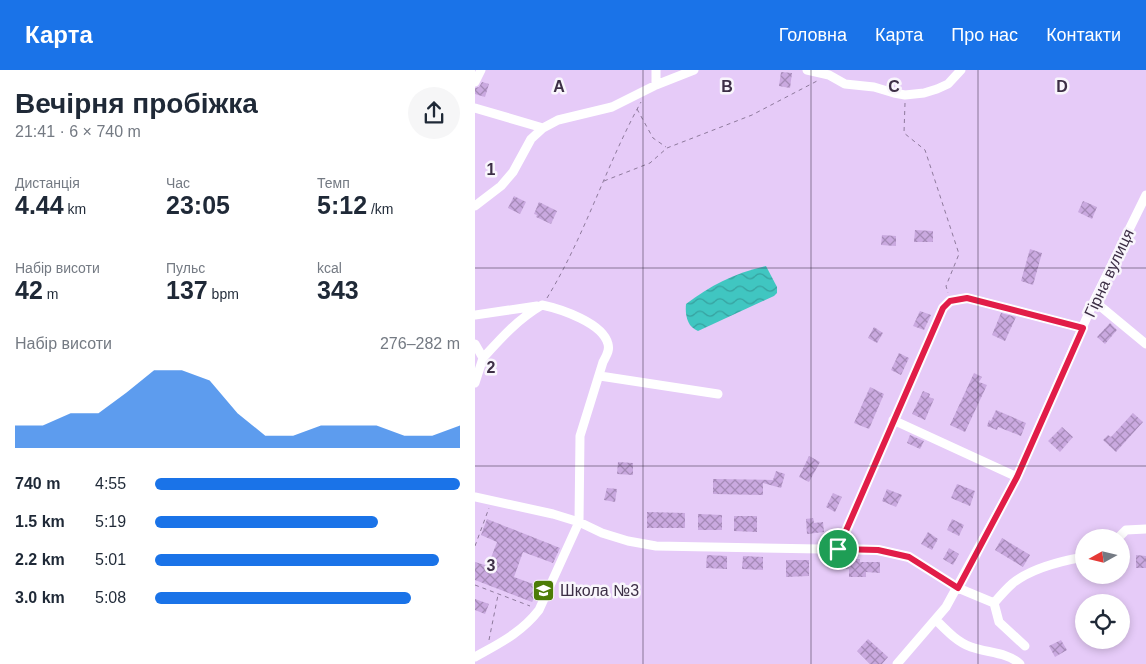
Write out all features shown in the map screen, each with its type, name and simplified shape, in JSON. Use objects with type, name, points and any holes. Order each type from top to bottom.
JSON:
[{"type":"street","points":[[475,82],[481,70]]},
{"type":"street","points":[[656,70],[656,85]]},
{"type":"street","points":[[475,206],[501,186],[513,172],[531,139],[543,128],[558,120],[611,107],[656,85],[694,70]]},
{"type":"street","points":[[807,70],[829,75],[845,84],[874,87],[894,94],[905,95],[924,93],[937,89],[948,84],[961,70]]},
{"type":"street","points":[[475,108],[543,128]]},
{"type":"street","name":"Гірна вулиця","points":[[897,664],[936,620],[958,588],[1017,477],[1095,301],[1146,195]]},
{"type":"street","points":[[838,549],[943,308],[950,301],[967,298],[1083,328]]},
{"type":"street","points":[[1095,301],[1146,344]]},
{"type":"street","points":[[475,315],[542,305],[557,308],[600,331],[609,345],[609,351],[603,362],[580,436],[579,522],[539,610],[525,627],[475,657]]},
{"type":"street","points":[[475,382],[483,358],[506,332],[524,316],[542,305]]},
{"type":"street","points":[[475,344],[483,358]]},
{"type":"street","points":[[600,376],[718,394]]},
{"type":"street","points":[[893,420],[1017,477]]},
{"type":"street","points":[[475,497],[553,514],[627,541],[656,546],[878,550],[909,557],[958,588],[994,603]]},
{"type":"street","points":[[1130,530],[1146,530]]},
{"type":"street","points":[[994,603],[1015,582],[1033,572],[1057,563],[1075,559]]},
{"type":"street","points":[[994,603],[999,622],[1025,646]]},
{"type":"street","points":[[936,620],[955,638],[969,647],[1007,655],[1020,664]]},
{"type":"path","points":[[604,181],[650,163],[667,148],[752,115],[829,75]]},
{"type":"path","points":[[905,95],[904,133],[925,150],[959,254],[946,286],[950,301]]},
{"type":"path","points":[[542,305],[563,272],[628,126],[641,102]]},
{"type":"path","points":[[637,109],[653,138],[667,148]]},
{"type":"path","points":[[475,546],[492,501]]},
{"type":"path","points":[[475,585],[539,610]]},
{"type":"path","points":[[487,650],[498,594]]},
{"type":"water","points":[[766,266],[777,287],[777,293],[774,296],[698,331],[691,327],[686,316],[686,304],[724,280]]},
{"type":"building","points":[[781,72],[792,73],[790,88],[779,86]]},
{"type":"building","points":[[482,82],[489,84],[485,97],[475,94],[475,88],[479,87]]},
{"type":"building","points":[[514,196],[526,202],[520,214],[508,208]]},
{"type":"building","points":[[1083,201],[1097,207],[1092,219],[1078,212]]},
{"type":"building","points":[[539,202],[557,211],[551,224],[536,217],[537,215],[534,214]]},
{"type":"building","points":[[915,230],[933,231],[933,242],[914,242]]},
{"type":"building","points":[[882,235],[896,236],[896,246],[881,245]]},
{"type":"building","points":[[1030,249],[1042,253],[1033,285],[1021,281]]},
{"type":"building","points":[[920,311],[931,315],[924,330],[913,326]]},
{"type":"building","points":[[1001,313],[1016,317],[1005,341],[992,335]]},
{"type":"building","points":[[1110,323],[1117,330],[1105,344],[1097,337]]},
{"type":"building","points":[[874,327],[883,333],[877,343],[868,338]]},
{"type":"building","points":[[899,353],[909,358],[901,375],[891,370]]},
{"type":"building","points":[[974,373],[982,377],[979,382],[987,385],[965,432],[950,425]]},
{"type":"building","points":[[870,387],[884,394],[869,429],[854,423]]},
{"type":"building","points":[[923,391],[930,394],[929,397],[934,399],[925,420],[912,414]]},
{"type":"building","points":[[996,410],[1026,423],[1021,436],[998,427],[997,430],[987,426]]},
{"type":"building","points":[[1133,413],[1143,422],[1116,452],[1103,440],[1108,435],[1111,437]]},
{"type":"building","points":[[1062,427],[1073,437],[1060,452],[1048,441]]},
{"type":"building","points":[[910,435],[924,441],[920,449],[907,443]]},
{"type":"building","points":[[809,456],[820,462],[809,482],[799,477]]},
{"type":"building","points":[[618,462],[633,463],[633,475],[617,474]]},
{"type":"building","points":[[776,471],[785,474],[781,488],[763,483],[763,495],[713,494],[713,479],[773,480]]},
{"type":"building","points":[[957,484],[975,491],[970,506],[951,498]]},
{"type":"building","points":[[607,488],[617,489],[615,502],[604,500]]},
{"type":"building","points":[[887,489],[902,495],[896,507],[882,501]]},
{"type":"building","points":[[833,493],[842,497],[835,512],[826,507]]},
{"type":"building","points":[[647,512],[685,513],[685,528],[647,528]]},
{"type":"building","points":[[698,514],[722,515],[722,530],[698,530]]},
{"type":"building","points":[[734,516],[757,516],[757,532],[734,531]]},
{"type":"building","points":[[813,518],[814,523],[823,522],[824,532],[807,534],[806,519]]},
{"type":"building","points":[[487,519],[560,548],[553,563],[523,552],[514,577],[541,587],[536,599],[534,598],[532,602],[475,580],[475,562],[488,566],[497,542],[481,535]]},
{"type":"building","points":[[952,519],[964,525],[959,536],[947,530]]},
{"type":"building","points":[[928,532],[938,539],[932,550],[921,544]]},
{"type":"building","points":[[1002,538],[1030,555],[1023,567],[995,550]]},
{"type":"building","points":[[949,548],[959,554],[953,565],[943,559]]},
{"type":"building","points":[[707,555],[727,556],[727,569],[706,568]]},
{"type":"building","points":[[1136,555],[1146,556],[1146,568],[1136,568]]},
{"type":"building","points":[[743,556],[763,557],[763,570],[742,569]]},
{"type":"building","points":[[831,556],[860,559],[860,562],[880,562],[880,573],[866,572],[866,577],[849,577],[849,569],[831,568]]},
{"type":"building","points":[[786,560],[809,560],[809,576],[786,577]]},
{"type":"building","points":[[475,599],[489,604],[485,614],[475,610]]},
{"type":"building","points":[[868,639],[888,657],[882,664],[870,664],[857,651]]},
{"type":"building","points":[[1061,640],[1067,650],[1055,657],[1049,646]]},
{"type":"place","name":"Школа №3","points":[[544,590]]},
{"type":"route","points":[[967,298],[1083,328],[1017,477],[958,588],[909,557],[878,550],[838,549],[943,308],[950,301],[967,298]]}]
